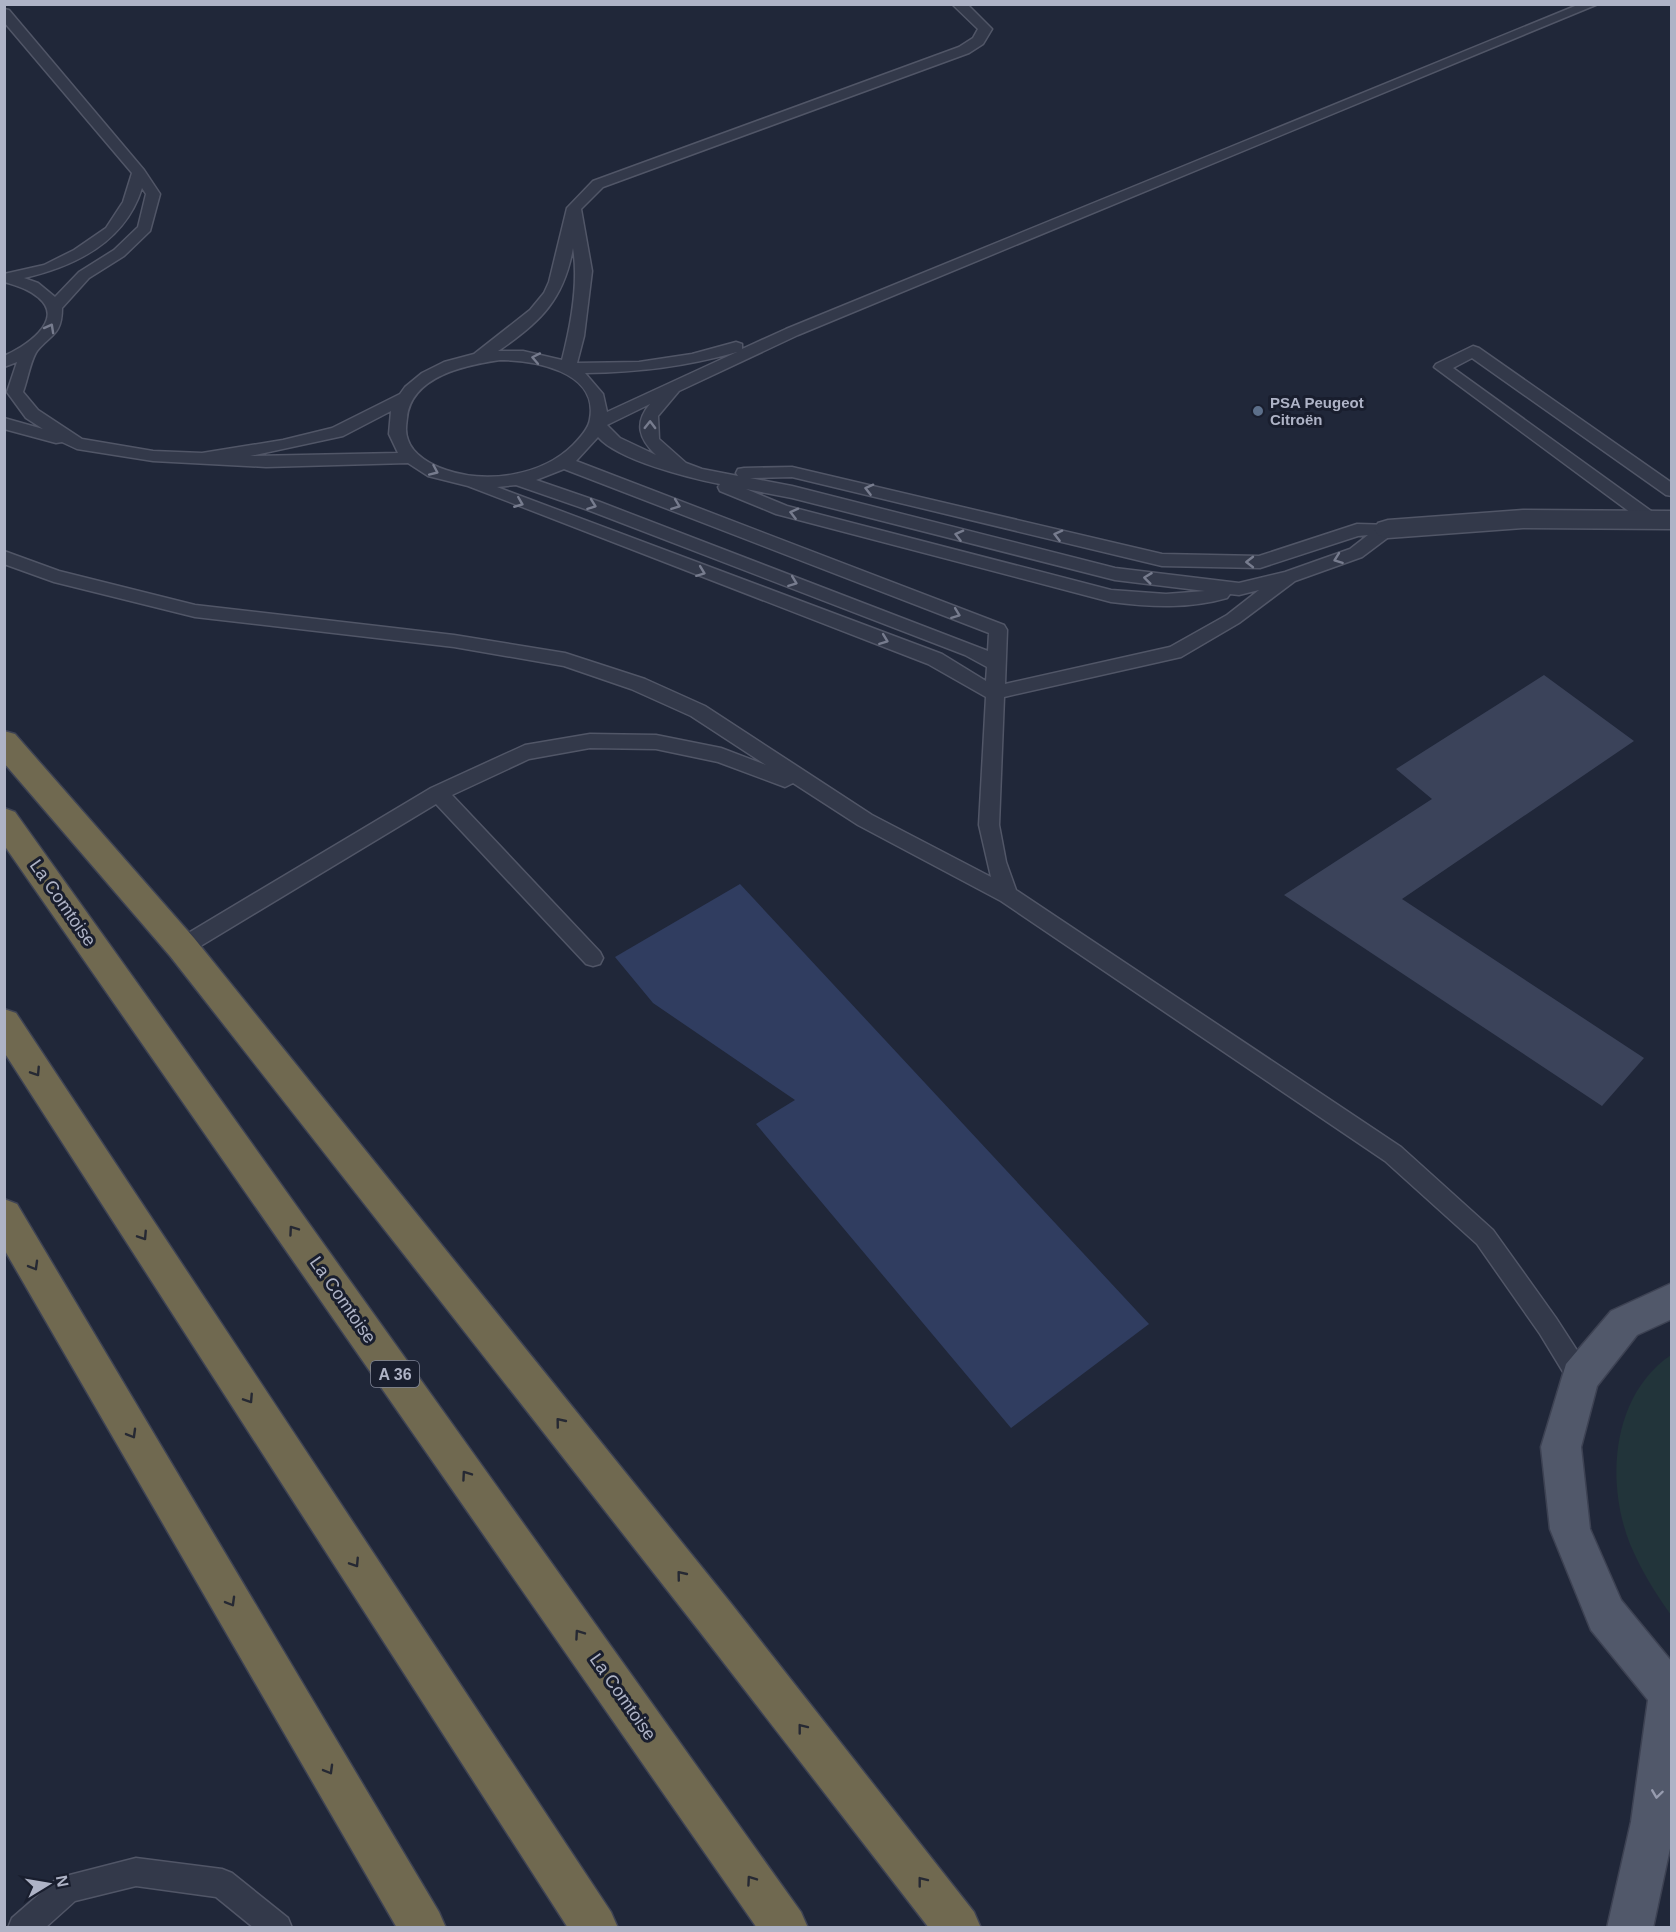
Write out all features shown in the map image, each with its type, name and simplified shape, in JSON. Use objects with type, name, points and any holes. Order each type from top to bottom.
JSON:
[{"type":"highway","points":[[4,742],[182,947],[715,1617],[958,1928]]},
{"type":"highway","name":"La Comtoise","points":[[4,820],[785,1928]]},
{"type":"highway","points":[[4,1023],[595,1928]]},
{"type":"highway","points":[[4,1215],[423,1928]]},
{"type":"main road","points":[[1630,1928],[1653,1822],[1671,1695],[1606,1615],[1570,1528],[1561,1447],[1580,1377],[1624,1323],[1671,1300]]},
{"type":"street","points":[[1388,529],[1523,519],[1662,520]]},
{"type":"lane","points":[[478,357],[507,339],[547,300],[557,283],[574,208],[598,184],[964,50],[978,41],[985,29],[958,4]]},
{"type":"lane","points":[[597,423],[645,398],[675,387],[792,332],[1592,4]]},
{"type":"lane","points":[[4,13],[139,173],[153,195],[146,228],[119,253],[84,274],[55,306]]},
{"type":"lane","points":[[6,278],[49,268],[79,253],[111,231],[130,202],[139,173]]},
{"type":"lane","points":[[568,368],[576,336],[584,271],[574,208]]},
{"type":"lane","points":[[4,362],[30,349],[47,335],[55,320],[55,306],[46,292],[30,283],[6,278]]},
{"type":"lane","points":[[568,368],[639,367],[693,359],[792,332]]},
{"type":"lane","points":[[30,349],[15,392],[32,414],[77,444]]},
{"type":"lane","points":[[1662,520],[1442,367],[1473,351],[1671,491]]},
{"type":"lane","points":[[202,458],[283,445],[337,432],[404,398],[423,380],[448,366],[478,357],[511,354],[541,358],[568,368],[587,383],[598,402],[597,423],[585,444],[563,462],[541,472],[516,479],[490,482],[465,481]]},
{"type":"lane","points":[[675,387],[650,415],[649,429],[651,441],[680,468]]},
{"type":"lane","points":[[404,398],[396,419],[398,440],[411,458],[434,473],[465,481],[935,659],[993,693],[1175,652],[1233,619],[1288,577]]},
{"type":"lane","points":[[4,423],[77,444],[153,456],[266,462],[411,458]]},
{"type":"lane","points":[[597,423],[606,436],[641,456],[698,474],[782,510],[1111,596],[1153,602],[1206,597],[1288,577],[1356,553],[1388,529]]},
{"type":"lane","points":[[563,462],[998,630],[993,693],[989,825],[996,862],[1008,895]]},
{"type":"lane","points":[[698,474],[792,472],[1162,560],[1260,562],[1356,530],[1388,529]]},
{"type":"lane","points":[[516,479],[594,506],[960,646],[995,663]]},
{"type":"lane","points":[[4,556],[54,576],[195,611],[454,641],[564,660],[639,684],[698,711],[865,820],[1008,895],[1393,1154],[1485,1237],[1548,1326],[1580,1377]]},
{"type":"lane","points":[[182,947],[438,793],[525,752],[590,741],[656,742],[721,755],[822,794]]},
{"type":"lane","points":[[438,793],[593,958]]},
{"type":"lane","points":[[22,1928],[69,1888],[136,1872],[222,1883],[278,1928]]},
{"type":"shaded area","points":[[1671,1355],[1671,1615],[1649,1581],[1630,1544],[1622,1519],[1616,1467],[1619,1441],[1636,1393],[1651,1372]]},
{"type":"water","points":[[740,884],[1149,1324],[1011,1428],[756,1124],[795,1100],[653,1003],[615,957]]},
{"type":"building","points":[[1544,675],[1634,741],[1402,899],[1644,1058],[1602,1106],[1284,895],[1432,799],[1396,769]]},
{"type":"place","name":"PSA Peugeot Citroën","points":[[1258,411]]}]
